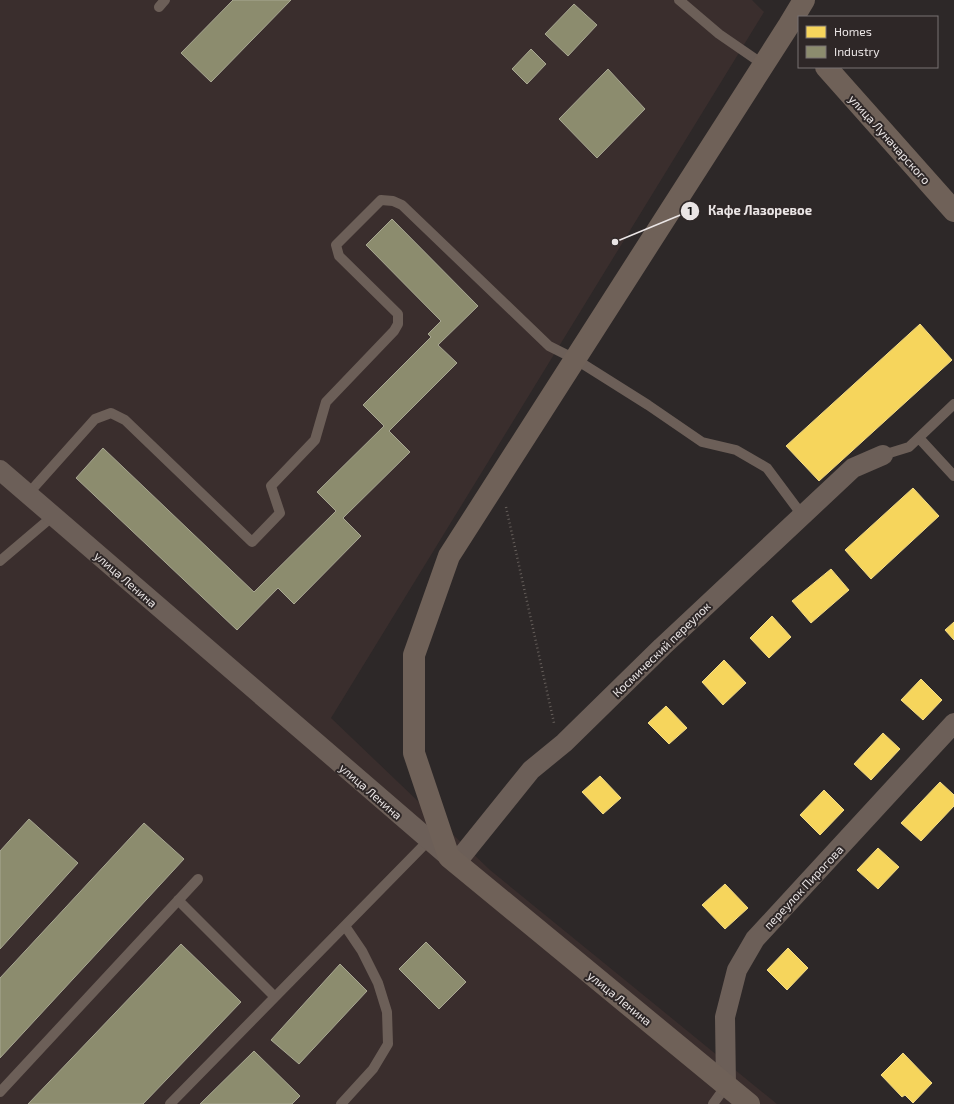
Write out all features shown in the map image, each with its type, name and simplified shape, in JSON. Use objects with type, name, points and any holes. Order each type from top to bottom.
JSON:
[{"type":"main road","points":[[799,16],[804,0]]},
{"type":"main road","points":[[452,860],[414,753],[414,655],[449,556],[764,65],[794,31],[798,19]]},
{"type":"main road","name":"улица Луначарского","points":[[827,68],[954,211]]},
{"type":"main road","name":"улица Ленина","points":[[452,860],[749,1104]]},
{"type":"street","name":"Космический переулок","points":[[452,860],[530,770],[560,747],[662,647],[852,468],[884,455]]},
{"type":"street","name":"улица Ленина","points":[[0,470],[452,860]]},
{"type":"street","name":"переулок Пирогова","points":[[726,1086],[725,1017],[737,970],[755,939],[954,723]]},
{"type":"lane","points":[[679,0],[719,34],[764,65]]},
{"type":"lane","points":[[28,494],[95,419],[111,413],[125,420],[252,542],[280,513],[271,486],[315,440],[326,402],[394,331],[398,324],[398,314],[339,256],[336,245],[382,200],[392,201],[402,205],[549,346],[575,359],[648,405],[702,442],[736,450],[767,468],[802,515]]},
{"type":"lane","points":[[884,455],[909,447],[954,404]]},
{"type":"lane","points":[[919,438],[954,476]]},
{"type":"lane","points":[[0,561],[53,516]]},
{"type":"lane","points":[[170,1104],[429,840]]},
{"type":"lane","points":[[0,1092],[198,879]]},
{"type":"lane","points":[[178,900],[275,997]]},
{"type":"lane","points":[[340,1104],[373,1069],[388,1044],[387,1012],[378,983],[362,951],[345,926]]},
{"type":"lane","points":[[712,1104],[726,1086]]},
{"type":"path","points":[[499,478],[560,747]]},
{"type":"shaded area","points":[[0,0],[752,0],[764,12],[331,718],[490,870],[777,1104],[0,1104]]},
{"type":"building: Homes","points":[[920,324],[952,360],[819,481],[786,446]]},
{"type":"building: Homes","points":[[913,488],[939,516],[871,579],[845,550]]},
{"type":"building: Homes","points":[[831,569],[849,590],[811,623],[792,601]]},
{"type":"building: Homes","points":[[772,616],[791,637],[769,658],[750,638]]},
{"type":"building: Homes","points":[[954,622],[954,640],[945,630]]},
{"type":"building: Homes","points":[[724,660],[746,683],[723,705],[702,682]]},
{"type":"building: Homes","points":[[921,679],[942,700],[923,720],[901,700]]},
{"type":"building: Homes","points":[[666,706],[687,728],[669,744],[648,723]]},
{"type":"building: Homes","points":[[883,733],[900,749],[871,780],[854,764]]},
{"type":"building: Homes","points":[[600,776],[621,798],[603,814],[582,792]]},
{"type":"building: Homes","points":[[940,782],[954,795],[954,806],[921,841],[901,823]]},
{"type":"building: Homes","points":[[824,790],[844,810],[820,835],[800,815]]},
{"type":"building: Homes","points":[[878,848],[899,867],[878,889],[857,870]]},
{"type":"building: Homes","points":[[725,884],[748,908],[725,929],[702,905]]},
{"type":"building: Homes","points":[[788,948],[808,968],[787,990],[767,970]]},
{"type":"building: Homes","points":[[903,1053],[932,1083],[913,1103],[905,1095],[902,1097],[881,1075]]},
{"type":"building: Industry","points":[[233,0],[291,0],[211,82],[181,53]]},
{"type":"building: Industry","points":[[574,4],[597,25],[568,56],[545,34]]},
{"type":"building: Industry","points":[[531,49],[546,64],[527,84],[512,69]]},
{"type":"building: Industry","points":[[608,69],[645,109],[597,158],[559,119]]},
{"type":"building: Industry","points":[[392,219],[478,306],[438,345],[457,363],[389,431],[410,452],[343,518],[361,536],[294,604],[278,588],[237,630],[76,478],[103,448],[254,592],[336,511],[317,492],[384,426],[363,405],[431,337],[428,334],[441,321],[366,245]]},
{"type":"building: Industry","points":[[29,819],[78,863],[0,949],[0,851]]},
{"type":"building: Industry","points":[[144,823],[184,859],[0,1058],[0,978]]},
{"type":"building: Industry","points":[[426,942],[466,982],[439,1009],[399,969]]},
{"type":"building: Industry","points":[[181,944],[241,1002],[143,1104],[28,1104]]},
{"type":"building: Industry","points":[[340,964],[367,991],[299,1064],[271,1040]]},
{"type":"building: Industry","points":[[254,1051],[300,1096],[292,1104],[200,1104]]},
{"type":"place","name":"Кафе Лазоревое","points":[[615,242]]}]
